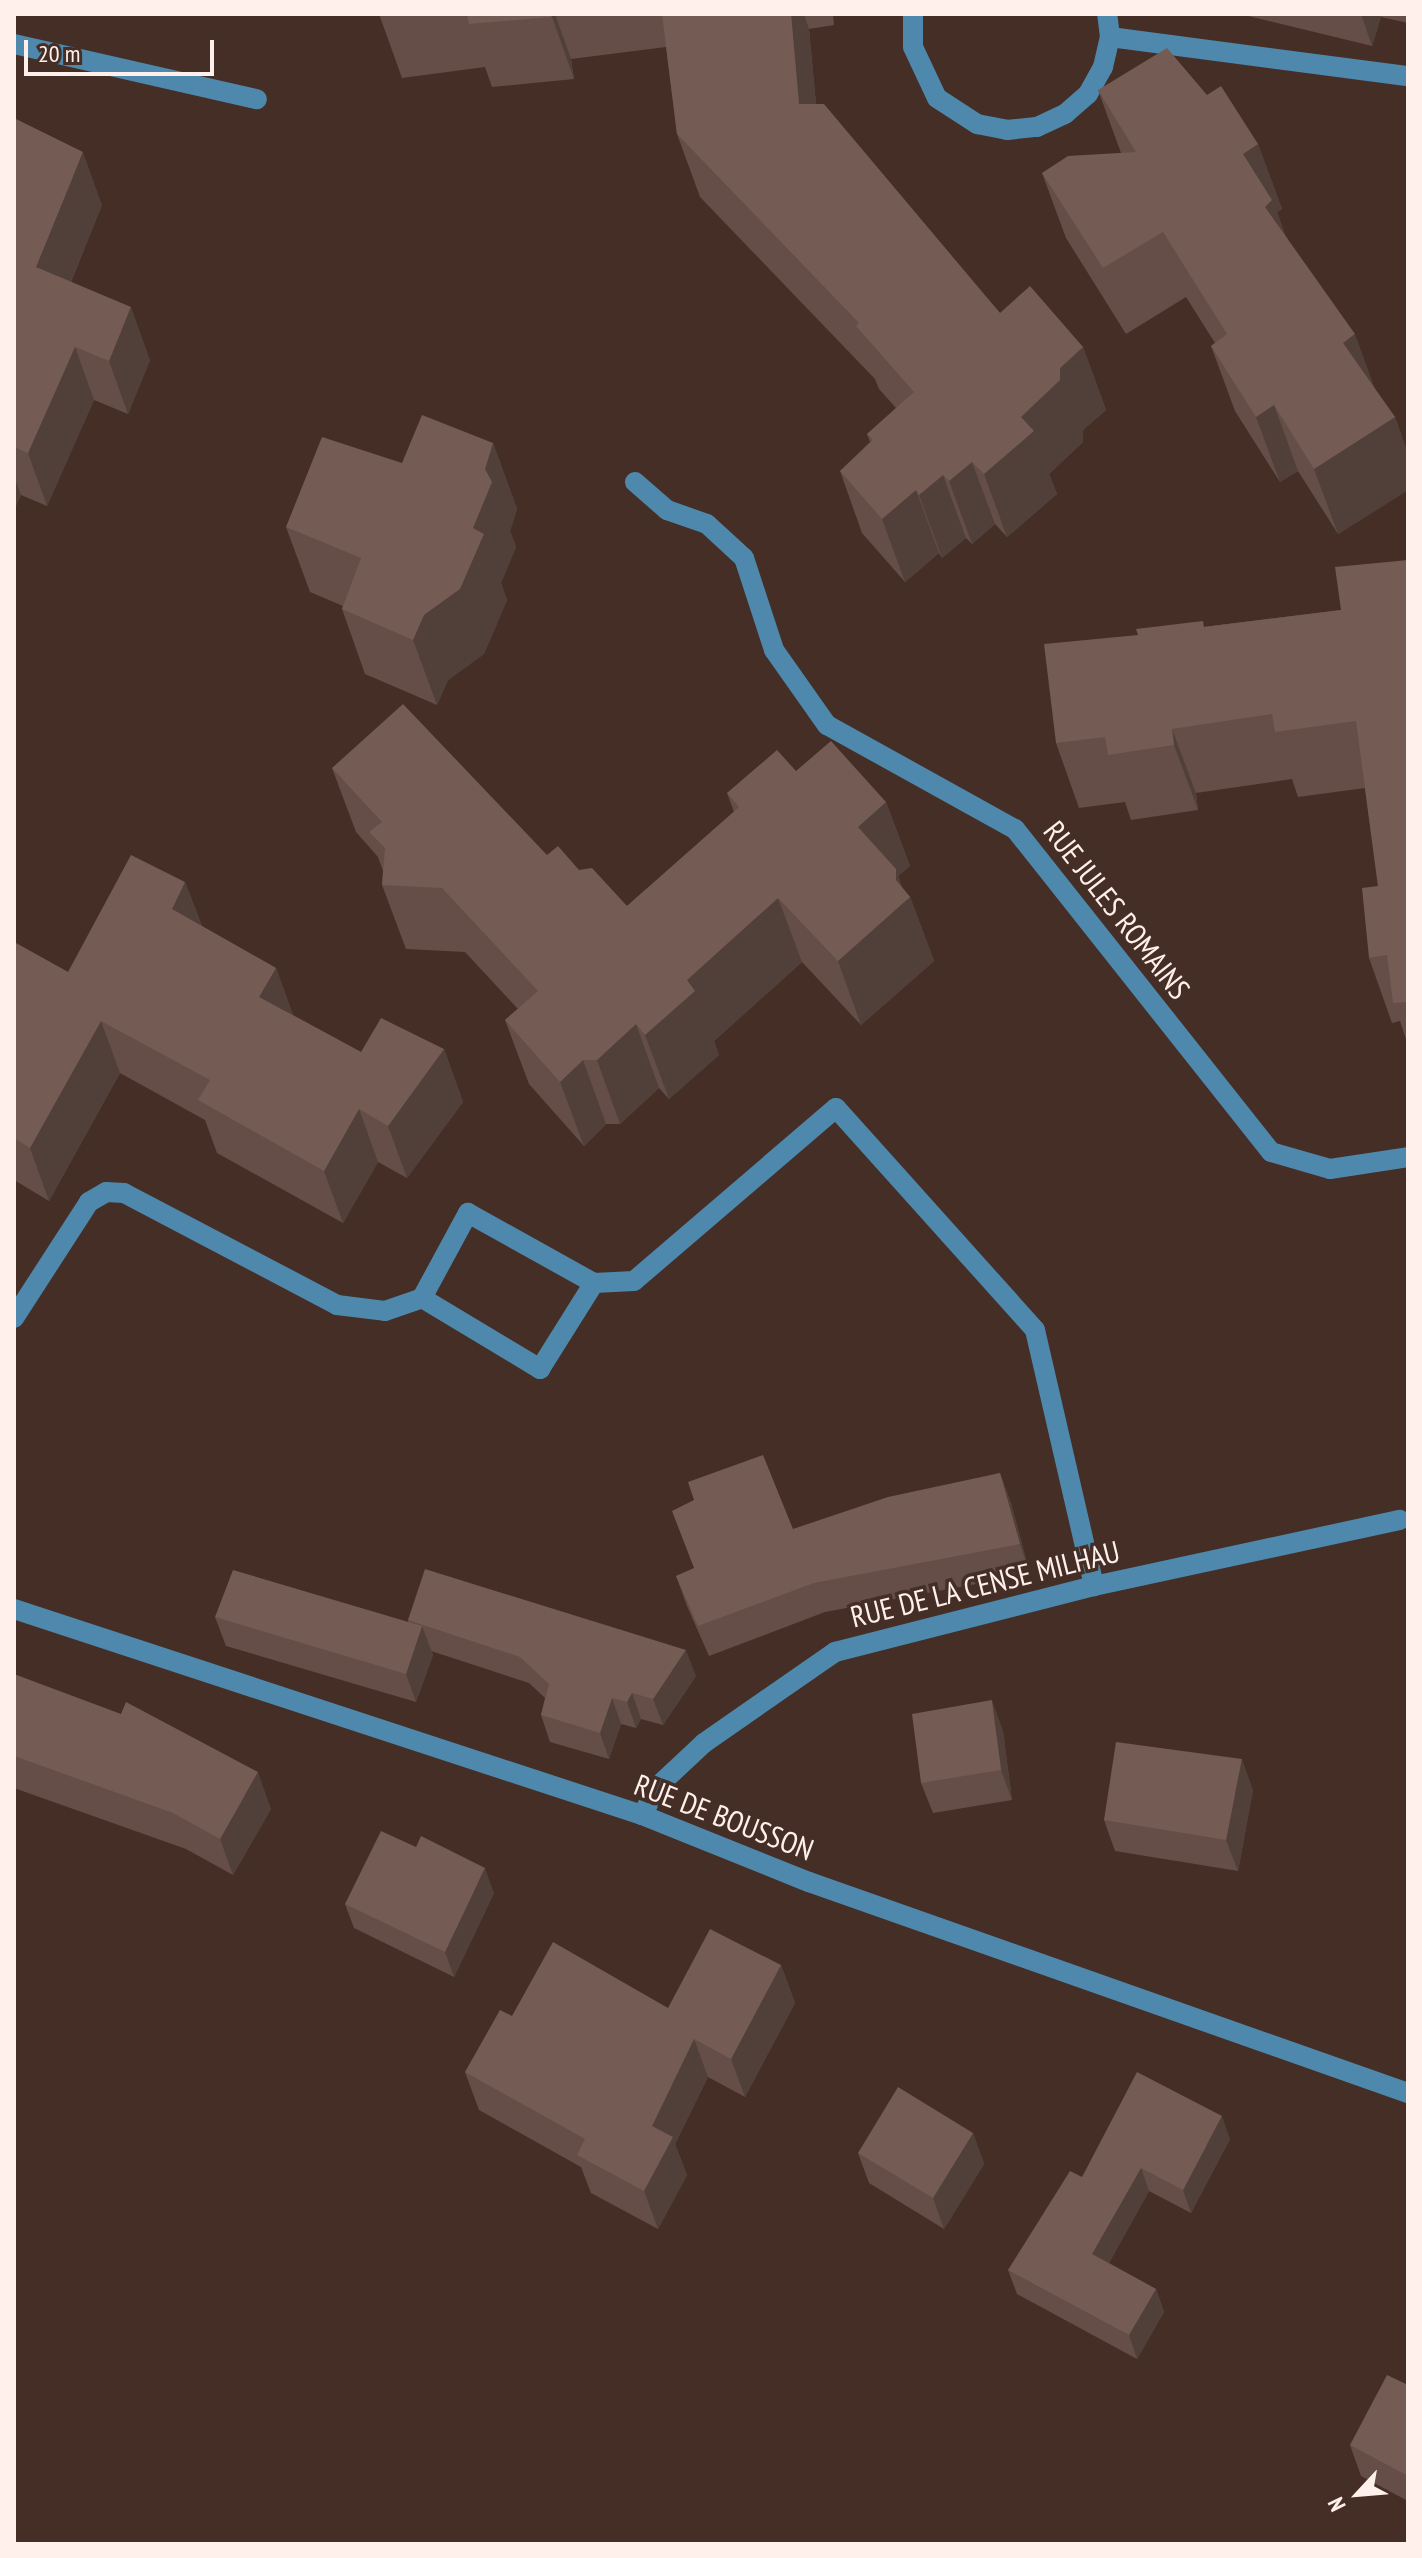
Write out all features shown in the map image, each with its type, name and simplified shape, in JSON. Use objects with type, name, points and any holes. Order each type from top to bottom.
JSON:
[{"type":"street","points":[[913,14],[913,47],[937,98],[977,124],[1007,130],[1037,127],[1065,114],[1088,94],[1103,67],[1110,37],[1107,14]]},
{"type":"street","points":[[1110,37],[1408,76]]},
{"type":"street","points":[[14,44],[257,99]]},
{"type":"street","name":"RUE JULES ROMAINS","points":[[635,482],[667,510],[707,524],[744,558],[774,650],[827,725],[1015,829],[1271,1152],[1330,1169],[1408,1157]]},
{"type":"street","points":[[14,1318],[89,1202],[106,1192],[124,1193],[337,1305],[385,1311],[422,1298],[468,1213],[594,1283],[634,1281],[836,1108],[1035,1330],[1094,1586]]},
{"type":"street","points":[[422,1298],[540,1369],[594,1283]]},
{"type":"street","name":"RUE DE LA CENSE MILHAU","points":[[642,1815],[658,1786],[704,1743],[835,1652],[1094,1586],[1400,1520]]},
{"type":"street","name":"RUE DE BOUSSON","points":[[14,1609],[642,1815],[809,1882],[1408,2093]]},
{"type":"building","points":[[467,14],[551,14],[551,17],[469,24]]},
{"type":"building","points":[[662,14],[791,14],[799,104],[824,104],[1000,313],[1030,286],[1083,347],[1060,368],[1060,380],[1021,417],[1034,431],[984,474],[972,462],[949,481],[943,475],[919,495],[916,490],[882,519],[840,471],[873,440],[867,434],[914,392],[856,326],[859,323],[677,134]]},
{"type":"building","points":[[1167,48],[1207,95],[1221,86],[1258,144],[1243,154],[1272,200],[1265,207],[1355,334],[1343,343],[1395,417],[1314,469],[1274,405],[1256,417],[1211,346],[1227,334],[1163,232],[1103,268],[1042,173],[1068,156],[1136,152],[1098,90]]},
{"type":"building","points":[[14,118],[83,152],[36,267],[131,307],[109,361],[75,347],[28,453],[14,447]]},
{"type":"building","points":[[422,415],[493,443],[485,469],[492,482],[473,528],[484,534],[460,589],[424,615],[413,640],[342,609],[361,558],[286,527],[322,437],[402,463]]},
{"type":"building","points":[[1408,560],[1408,1002],[1393,1003],[1387,955],[1369,958],[1362,888],[1378,886],[1356,721],[1275,732],[1272,714],[1172,729],[1174,745],[1108,755],[1105,737],[1056,743],[1044,644],[1138,635],[1136,629],[1203,621],[1204,627],[1341,610],[1335,567]]},
{"type":"building","points":[[403,704],[547,855],[558,846],[579,870],[592,868],[627,906],[739,807],[727,793],[777,750],[796,771],[831,741],[886,802],[858,827],[896,869],[896,880],[910,897],[838,961],[778,898],[687,980],[695,991],[645,1035],[636,1024],[597,1060],[583,1060],[560,1082],[505,1020],[538,991],[442,888],[382,885],[385,848],[369,832],[382,822],[332,768]]},
{"type":"building","points":[[131,855],[185,882],[172,909],[276,968],[259,997],[361,1052],[381,1018],[444,1049],[388,1126],[359,1109],[324,1171],[198,1100],[210,1080],[101,1021],[30,1148],[14,1138],[14,942],[68,972]]},
{"type":"building","points":[[763,1455],[793,1529],[888,1497],[1000,1473],[1020,1544],[814,1583],[698,1626],[676,1576],[694,1568],[672,1511],[694,1500],[688,1482]]},
{"type":"building","points":[[425,1569],[686,1650],[653,1699],[632,1693],[627,1702],[612,1698],[600,1733],[541,1715],[549,1684],[520,1657],[408,1620]]},
{"type":"building","points":[[233,1570],[422,1626],[406,1674],[215,1617]]},
{"type":"building","points":[[14,1674],[121,1714],[126,1702],[258,1772],[220,1839],[173,1813],[14,1756]]},
{"type":"building","points":[[992,1700],[1001,1770],[921,1783],[912,1714]]},
{"type":"building","points":[[1116,1742],[1242,1759],[1226,1840],[1104,1820]]},
{"type":"building","points":[[381,1831],[416,1847],[421,1836],[485,1868],[445,1952],[345,1904]]},
{"type":"building","points":[[710,1929],[781,1965],[731,2059],[694,2039],[652,2126],[673,2137],[644,2191],[577,2155],[585,2139],[465,2072],[500,2010],[512,2016],[553,1942],[668,2008]]},
{"type":"building","points":[[1137,2072],[1222,2116],[1183,2190],[1141,2168],[1092,2254],[1156,2289],[1129,2335],[1008,2270],[1070,2171],[1082,2177]]},
{"type":"building","points":[[898,2087],[973,2133],[933,2198],[858,2153]]},
{"type":"building","points":[[1387,2375],[1408,2385],[1408,2476],[1350,2445]]}]
